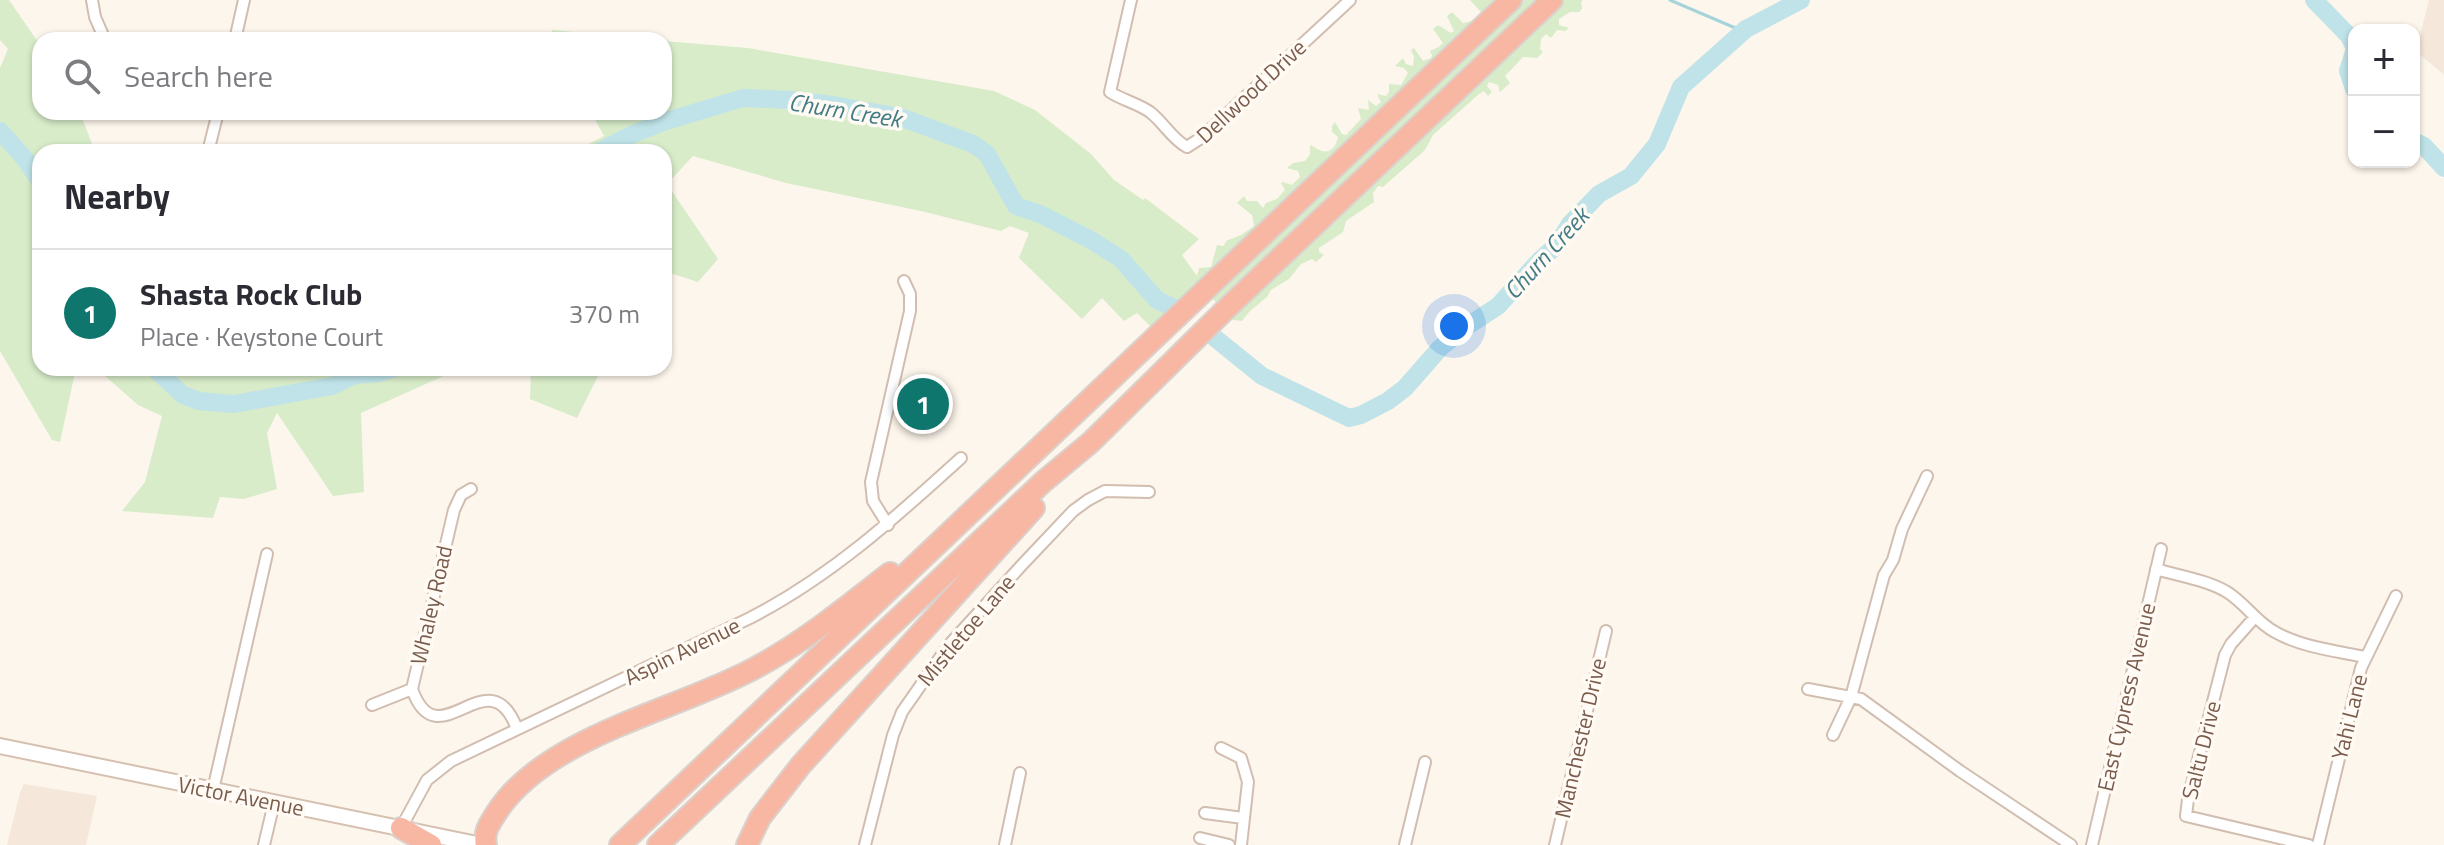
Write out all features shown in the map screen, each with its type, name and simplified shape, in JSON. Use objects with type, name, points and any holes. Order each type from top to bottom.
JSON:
[{"type":"highway","points":[[620,845],[1511,0]]},
{"type":"highway","points":[[658,845],[1043,482],[1091,442],[1224,311],[1552,0]]},
{"type":"highway","points":[[747,845],[760,818],[779,792],[992,552],[1079,461],[1091,442]]},
{"type":"highway","points":[[484,845],[485,832],[507,798],[553,759],[755,668],[829,621],[932,539],[955,527]]},
{"type":"highway","points":[[757,845],[779,792]]},
{"type":"highway","points":[[401,828],[431,845]]},
{"type":"main road","name":"Victor Avenue","points":[[0,746],[484,845]]},
{"type":"street","points":[[92,0],[102,32]]},
{"type":"street","points":[[237,32],[244,0]]},
{"type":"street","name":"Dellwood Drive","points":[[1131,0],[1110,92],[1145,109],[1181,144],[1191,146],[1350,0]]},
{"type":"street","points":[[210,144],[216,120]]},
{"type":"street","points":[[888,525],[873,501],[871,482],[910,311],[910,294],[904,281]]},
{"type":"street","name":"Aspin Avenue","points":[[401,828],[423,786],[451,761],[758,614],[844,560],[888,525],[961,458]]},
{"type":"street","points":[[1833,735],[1851,697],[1884,575],[1927,476]]},
{"type":"street","name":"Whaley Road","points":[[471,489],[461,495],[454,510],[412,689],[419,703],[436,716],[453,714],[481,701],[496,701],[508,710],[517,729]]},
{"type":"street","name":"Mistletoe Lane","points":[[865,845],[893,735],[902,712],[948,646],[1073,511],[1105,491],[1149,492]]},
{"type":"street","name":"East Cypress Avenue","points":[[2092,845],[2161,549]]},
{"type":"street","points":[[213,790],[267,554]]},
{"type":"street","points":[[2156,569],[2216,586],[2275,632],[2365,657]]},
{"type":"street","name":"Yahi Lane","points":[[2318,845],[2365,657],[2396,596]]},
{"type":"street","name":"Saltu Drive","points":[[2255,617],[2225,655],[2186,816],[2309,845]]},
{"type":"street","name":"Manchester Drive","points":[[1555,845],[1606,631]]},
{"type":"street","points":[[372,705],[412,689]]},
{"type":"street","points":[[1808,689],[1861,699],[1960,771],[2071,845]]},
{"type":"street","points":[[1221,748],[1241,758],[1248,782],[1241,845]]},
{"type":"street","points":[[1405,845],[1425,762]]},
{"type":"street","points":[[1005,845],[1020,773]]},
{"type":"street","points":[[264,845],[274,803]]},
{"type":"street","points":[[1205,813],[1243,818]]},
{"type":"street","points":[[1200,838],[1229,845]]},
{"type":"shaded area","points":[[2429,0],[2444,0],[2444,75],[2420,54],[2420,35]]},
{"type":"shaded area","points":[[24,784],[97,796],[86,845],[7,845]]},
{"type":"green space","points":[[0,0],[9,0],[32,33],[32,120],[83,120],[92,144],[32,144],[32,376],[74,376],[60,442],[52,440],[0,351],[0,68],[8,49],[0,40]]},
{"type":"green space","points":[[1470,0],[1583,0],[1579,12],[1570,12],[1559,19],[1559,25],[1569,28],[1557,30],[1551,38],[1546,34],[1541,39],[1540,49],[1543,52],[1537,58],[1523,57],[1505,76],[1510,83],[1500,92],[1498,85],[1489,82],[1487,86],[1492,92],[1488,96],[1484,91],[1479,94],[1433,135],[1425,150],[1383,187],[1378,186],[1373,193],[1374,202],[1346,221],[1343,232],[1319,248],[1324,255],[1316,262],[1312,259],[1301,264],[1289,279],[1271,290],[1242,321],[1233,320],[1211,297],[1152,328],[1137,313],[1124,321],[1102,298],[1082,319],[1019,258],[1029,233],[1010,226],[1001,231],[786,183],[693,156],[672,179],[672,144],[588,144],[604,136],[595,120],[672,120],[672,42],[748,48],[994,91],[1035,110],[1091,154],[1114,180],[1143,200],[1145,198],[1199,239],[1182,255],[1197,276],[1199,268],[1211,267],[1217,245],[1224,246],[1226,241],[1254,226],[1252,215],[1237,203],[1244,196],[1247,201],[1257,201],[1263,208],[1266,203],[1277,199],[1285,190],[1281,183],[1292,185],[1300,177],[1298,171],[1287,168],[1293,163],[1305,161],[1311,145],[1324,151],[1334,147],[1338,137],[1332,132],[1335,122],[1342,134],[1346,135],[1361,119],[1358,108],[1369,110],[1368,100],[1376,106],[1381,102],[1377,94],[1386,96],[1389,84],[1401,85],[1408,73],[1404,68],[1395,66],[1403,58],[1406,64],[1413,66],[1411,50],[1414,48],[1423,61],[1431,58],[1430,51],[1443,43],[1433,29],[1438,25],[1451,33],[1454,31],[1447,16],[1452,12],[1463,23],[1472,21],[1481,12]]},
{"type":"green space","points":[[672,191],[718,259],[698,282],[672,274]]},
{"type":"green space","points":[[105,376],[444,376],[361,413],[364,492],[333,496],[277,413],[267,433],[277,489],[244,499],[220,497],[213,518],[122,511],[145,482],[162,416],[138,405]]},
{"type":"green space","points":[[531,376],[598,376],[577,418],[530,399]]},
{"type":"waterway","points":[[1670,0],[1733,27],[1746,29]]},
{"type":"waterway","name":"Churn Creek","points":[[1215,338],[1262,376],[1349,418],[1388,401],[1405,388],[1440,348],[1498,306],[1557,245],[1570,224],[1599,194],[1631,176],[1657,144],[1681,87],[1746,29],[1801,0]]},
{"type":"waterway","name":"Churn Creek","points":[[2314,0],[2348,35]]},
{"type":"waterway","name":"Churn Creek","points":[[672,119],[743,98],[791,100],[900,117],[973,144],[987,154],[1016,206],[1040,214],[1121,259],[1157,300],[1174,308]]},
{"type":"waterway","name":"Churn Creek","points":[[614,144],[670,120]]},
{"type":"waterway","name":"Churn Creek","points":[[0,131],[32,169]]},
{"type":"waterway","name":"Churn Creek","points":[[2420,144],[2444,168]]},
{"type":"waterway","name":"Churn Creek","points":[[163,376],[183,395],[199,401],[234,404],[332,386],[353,376]]},
{"type":"place","name":"Shasta Rock Club","points":[[923,404]]}]
